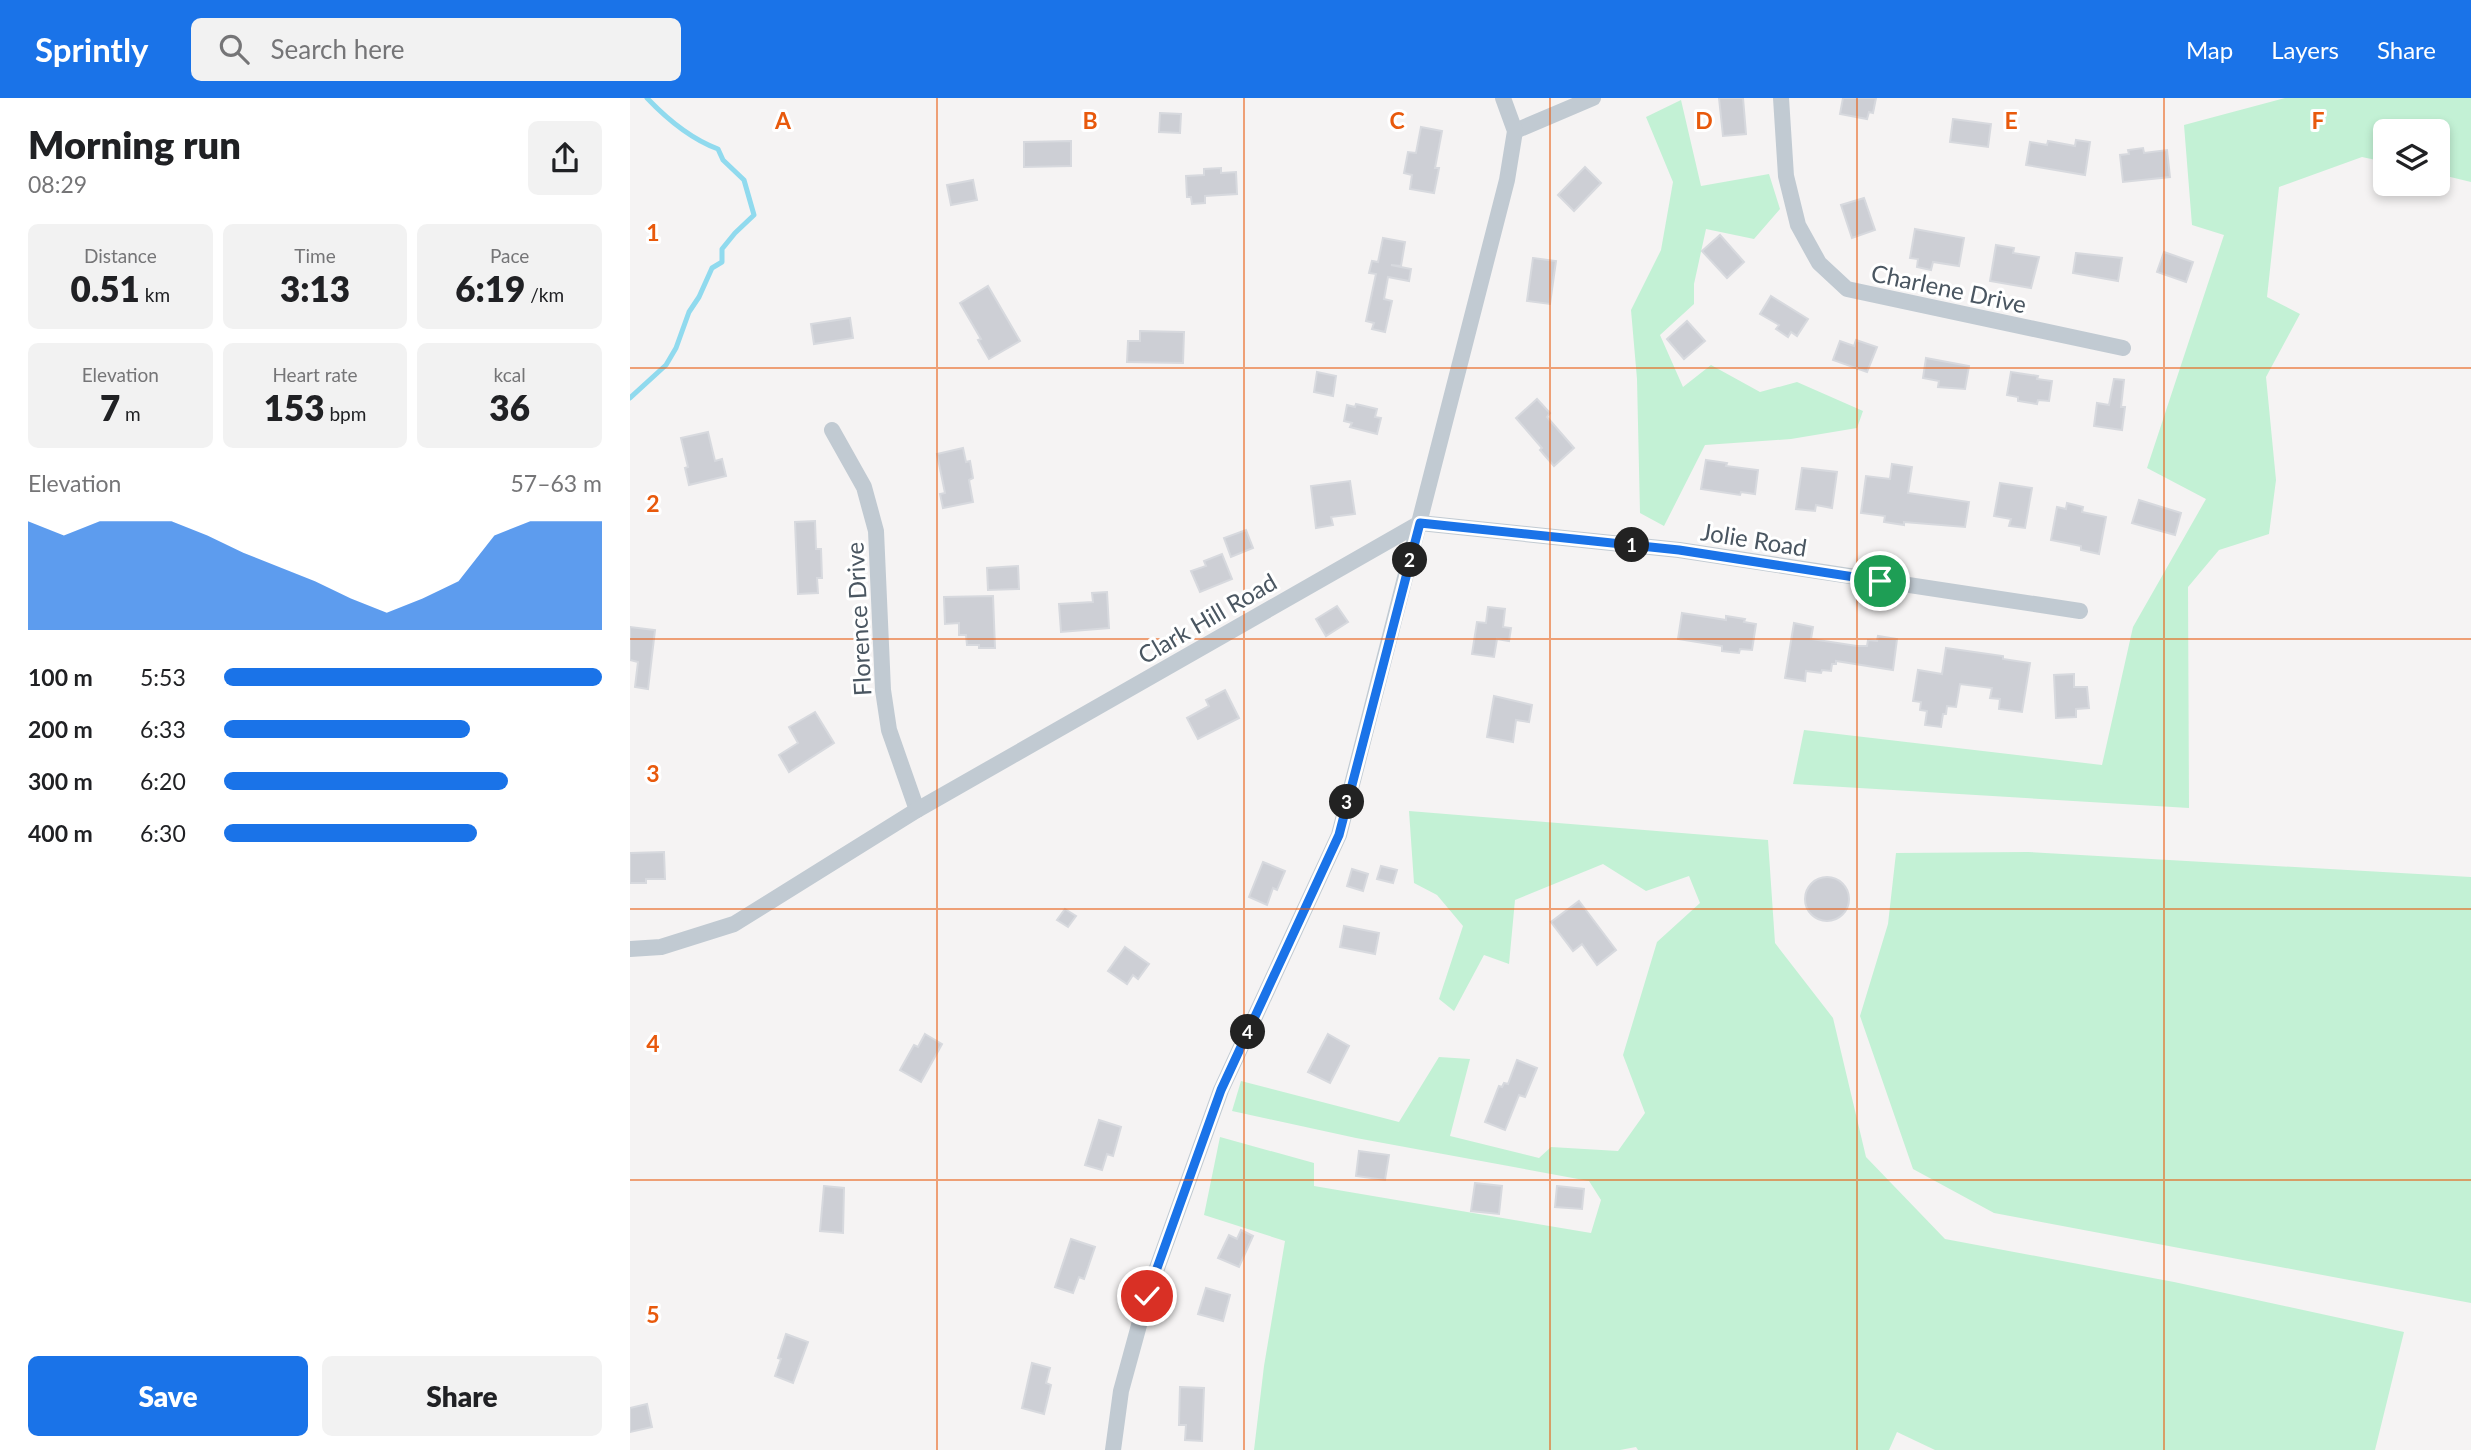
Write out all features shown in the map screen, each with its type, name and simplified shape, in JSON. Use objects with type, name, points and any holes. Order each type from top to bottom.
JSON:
[{"type":"street","points":[[1113,1450],[1121,1391],[1147,1296],[1221,1090],[1339,835],[1507,180],[1515,131],[1503,98]]},
{"type":"street","points":[[1515,131],[1593,98]]},
{"type":"street","name":"Charlene Drive","points":[[1781,98],[1786,176],[1798,225],[1819,262],[1847,289],[2123,348]]},
{"type":"street","name":"Florence Drive","points":[[832,430],[864,487],[876,531],[883,690],[889,730],[917,810]]},
{"type":"street","name":"Jolie Road","points":[[1420,523],[1679,550],[2080,611]]},
{"type":"street","name":"Clark Hill Road","points":[[630,949],[661,947],[734,924],[917,810],[1420,523]]},
{"type":"green space","points":[[2285,98],[2471,98],[2471,182],[2450,177],[2450,119],[2373,119],[2373,159],[2362,157],[2279,187],[2267,297],[2300,314],[2266,377],[2276,480],[2269,534],[2219,550],[2188,587],[2189,808],[1793,784],[1804,730],[2102,765],[2133,627],[2206,499],[2147,468],[2224,235],[2192,225],[2184,125]]},
{"type":"green space","points":[[1681,100],[1701,186],[1769,174],[1780,209],[1754,239],[1706,229],[1694,284],[1694,304],[1660,335],[1683,387],[1711,365],[1760,392],[1797,382],[1863,411],[1857,428],[1791,439],[1705,445],[1664,526],[1640,513],[1637,379],[1631,310],[1661,250],[1673,182],[1646,117]]},
{"type":"green space","points":[[1409,811],[1768,840],[1775,943],[1833,1018],[1866,1157],[1945,1239],[2174,1282],[2404,1332],[2375,1450],[1935,1450],[1897,1432],[1889,1450],[1638,1450],[1636,1447],[1620,1450],[1254,1450],[1264,1366],[1285,1241],[1204,1215],[1220,1137],[1314,1163],[1314,1186],[1591,1233],[1601,1200],[1589,1181],[1356,1138],[1232,1111],[1241,1081],[1399,1122],[1439,1057],[1470,1059],[1450,1136],[1539,1158],[1551,1147],[1618,1151],[1645,1113],[1623,1055],[1657,942],[1700,903],[1689,876],[1646,891],[1603,864],[1515,900],[1509,964],[1484,955],[1454,1011],[1439,999],[1463,926],[1437,895],[1414,883]]},
{"type":"green space","points":[[2028,852],[2471,877],[2471,1303],[1994,1213],[1913,1169],[1860,1016],[1888,924],[1896,853]]},
{"type":"building","points":[[1719,98],[1743,98],[1746,134],[1723,136]]},
{"type":"building","points":[[1843,98],[1876,98],[1873,113],[1869,112],[1867,119],[1840,114]]},
{"type":"building","points":[[1160,113],[1181,114],[1180,133],[1159,132]]},
{"type":"building","points":[[1953,119],[1991,124],[1988,147],[1950,142]]},
{"type":"building","points":[[1421,127],[1442,131],[1435,168],[1439,168],[1434,193],[1410,189],[1412,175],[1404,173],[1408,152],[1416,153]]},
{"type":"building","points":[[2076,140],[2090,142],[2085,175],[2026,165],[2030,142],[2047,145],[2048,141],[2075,146]]},
{"type":"building","points":[[1071,141],[1071,166],[1024,167],[1024,142]]},
{"type":"building","points":[[2143,148],[2144,153],[2167,150],[2170,177],[2123,182],[2120,155],[2129,154],[2128,150]]},
{"type":"building","points":[[1585,167],[1601,183],[1574,211],[1558,195]]},
{"type":"building","points":[[1221,168],[1221,173],[1236,172],[1237,194],[1205,196],[1205,203],[1192,204],[1191,197],[1187,197],[1186,176],[1204,175],[1204,169]]},
{"type":"building","points":[[973,180],[977,200],[951,205],[947,185]]},
{"type":"building","points":[[1864,198],[1875,230],[1852,238],[1841,205]]},
{"type":"building","points":[[1915,229],[1964,238],[1959,266],[1933,262],[1931,270],[1917,267],[1918,259],[1910,258]]},
{"type":"building","points":[[1720,235],[1744,262],[1727,278],[1702,251]]},
{"type":"building","points":[[1383,238],[1405,242],[1401,266],[1391,265],[1411,269],[1409,281],[1388,277],[1384,299],[1392,301],[1385,332],[1372,329],[1374,323],[1366,321],[1376,274],[1369,273],[1372,261],[1378,262]]},
{"type":"building","points":[[1996,245],[2014,248],[2013,253],[2039,257],[2031,288],[1990,281]]},
{"type":"building","points":[[2164,252],[2193,262],[2186,282],[2157,272]]},
{"type":"building","points":[[2076,253],[2122,258],[2118,281],[2073,273]]},
{"type":"building","points":[[1533,258],[1556,261],[1550,304],[1527,301]]},
{"type":"building","points":[[988,286],[1020,341],[989,359],[960,303]]},
{"type":"building","points":[[1771,296],[1808,319],[1797,336],[1791,332],[1788,337],[1776,329],[1779,325],[1760,314]]},
{"type":"building","points":[[850,318],[853,338],[814,344],[811,324]]},
{"type":"building","points":[[1687,321],[1705,341],[1684,359],[1667,339]]},
{"type":"building","points":[[1140,331],[1184,332],[1183,363],[1127,362],[1128,341],[1140,341]]},
{"type":"building","points":[[1856,340],[1877,347],[1867,372],[1833,360],[1840,341],[1854,346]]},
{"type":"building","points":[[1926,358],[1969,366],[1965,389],[1938,387],[1939,381],[1923,378]]},
{"type":"building","points":[[1317,372],[1336,376],[1333,396],[1314,392]]},
{"type":"building","points":[[2011,372],[2052,381],[2049,401],[2038,400],[2037,404],[2018,401],[2018,397],[2007,395]]},
{"type":"building","points":[[2114,379],[2124,380],[2122,430],[2094,426],[2097,403],[2109,405]]},
{"type":"building","points":[[1537,399],[1550,413],[1547,417],[1574,448],[1554,466],[1516,418]]},
{"type":"building","points":[[1356,404],[1377,409],[1375,417],[1381,418],[1377,434],[1350,427],[1352,423],[1344,421],[1347,405],[1355,407]]},
{"type":"building","points":[[708,432],[715,461],[722,459],[726,476],[689,485],[681,438]]},
{"type":"building","points":[[963,448],[966,462],[970,461],[973,478],[969,480],[973,502],[943,508],[940,494],[945,493],[937,454]]},
{"type":"building","points":[[1706,460],[1727,463],[1726,466],[1758,470],[1755,494],[1741,492],[1740,495],[1701,489]]},
{"type":"building","points":[[1892,464],[1912,467],[1908,493],[1969,502],[1965,527],[1904,522],[1904,525],[1884,522],[1885,516],[1861,513],[1866,476],[1890,479]]},
{"type":"building","points":[[1802,468],[1837,472],[1832,508],[1816,505],[1815,511],[1796,509]]},
{"type":"building","points":[[1350,481],[1355,514],[1331,517],[1333,525],[1316,528],[1311,486]]},
{"type":"building","points":[[2000,483],[2032,488],[2025,528],[2009,526],[2011,519],[1994,516]]},
{"type":"building","points":[[2139,500],[2181,513],[2175,535],[2132,523]]},
{"type":"building","points":[[2067,503],[2083,507],[2082,512],[2106,517],[2099,554],[2081,550],[2081,546],[2051,540],[2057,507],[2066,509]]},
{"type":"building","points":[[815,521],[816,549],[821,549],[822,578],[817,578],[818,593],[798,594],[795,522]]},
{"type":"building","points":[[1246,530],[1253,548],[1231,557],[1224,538]]},
{"type":"building","points":[[1222,554],[1232,579],[1200,592],[1191,571],[1206,566],[1204,561]]},
{"type":"building","points":[[1018,566],[1019,589],[988,590],[987,568]]},
{"type":"building","points":[[1107,592],[1109,628],[1061,632],[1059,604],[1093,602],[1092,593]]},
{"type":"building","points":[[993,596],[995,648],[967,645],[966,635],[959,635],[959,623],[945,624],[944,597]]},
{"type":"building","points":[[1337,606],[1348,622],[1326,636],[1316,619]]},
{"type":"building","points":[[1488,607],[1505,609],[1503,627],[1511,628],[1509,641],[1497,639],[1494,657],[1472,654],[1477,622],[1486,623]]},
{"type":"building","points":[[1682,613],[1726,620],[1726,616],[1756,624],[1752,650],[1740,649],[1739,653],[1722,651],[1722,646],[1678,639]]},
{"type":"building","points":[[1794,623],[1813,627],[1811,639],[1867,646],[1868,640],[1877,641],[1878,636],[1897,639],[1893,670],[1836,661],[1836,664],[1832,664],[1831,671],[1806,671],[1805,681],[1785,678]]},
{"type":"building","points":[[630,627],[655,630],[648,689],[635,687],[638,662],[630,660]]},
{"type":"building","points":[[1946,648],[2003,656],[2003,659],[2030,663],[2022,712],[1999,709],[2000,699],[1990,698],[1992,688],[1960,684],[1956,707],[1947,706],[1941,727],[1925,725],[1927,711],[1920,710],[1921,702],[1913,701],[1918,670],[1942,674]]},
{"type":"building","points":[[2074,674],[2074,687],[2087,687],[2089,708],[2076,709],[2076,717],[2056,718],[2054,675]]},
{"type":"building","points":[[1225,690],[1239,718],[1198,739],[1187,718],[1209,706],[1206,700]]},
{"type":"building","points":[[1494,696],[1532,705],[1529,722],[1516,720],[1513,742],[1487,737]]},
{"type":"building","points":[[815,712],[834,743],[789,772],[779,755],[798,743],[789,727]]},
{"type":"building","points":[[664,852],[665,879],[646,879],[646,883],[630,883],[630,853]]},
{"type":"building","points":[[1263,862],[1285,871],[1277,890],[1273,888],[1267,905],[1249,897]]},
{"type":"building","points":[[1381,866],[1397,870],[1393,883],[1377,879]]},
{"type":"building","points":[[1352,869],[1368,874],[1363,891],[1347,886]]},
{"type":"building","points":[[1827,877],[1843,883],[1849,899],[1843,915],[1827,921],[1811,915],[1805,899],[1811,883]]},
{"type":"building","points":[[1579,901],[1616,950],[1597,965],[1582,944],[1573,951],[1551,922]]},
{"type":"building","points":[[1065,909],[1076,916],[1068,927],[1057,920]]},
{"type":"building","points":[[1344,926],[1379,933],[1375,954],[1340,947]]},
{"type":"building","points":[[1125,947],[1149,964],[1138,979],[1133,975],[1127,984],[1108,971]]},
{"type":"building","points":[[925,1034],[942,1044],[921,1082],[900,1070],[914,1045],[918,1047]]},
{"type":"building","points":[[1328,1034],[1349,1046],[1330,1083],[1308,1072]]},
{"type":"building","points":[[1517,1060],[1537,1068],[1525,1097],[1519,1095],[1505,1130],[1485,1122],[1499,1086],[1508,1084]]},
{"type":"building","points":[[1099,1120],[1121,1127],[1113,1156],[1107,1154],[1102,1170],[1085,1165]]},
{"type":"building","points":[[1359,1151],[1389,1155],[1385,1180],[1356,1176]]},
{"type":"building","points":[[1475,1183],[1502,1186],[1499,1214],[1471,1211]]},
{"type":"building","points":[[824,1186],[844,1188],[843,1233],[820,1231]]},
{"type":"building","points":[[1557,1186],[1584,1189],[1582,1209],[1555,1207]]},
{"type":"building","points":[[1241,1230],[1253,1236],[1239,1267],[1218,1258],[1229,1235],[1237,1239]]},
{"type":"building","points":[[1071,1239],[1095,1247],[1084,1279],[1079,1277],[1073,1293],[1055,1287]]},
{"type":"building","points":[[1206,1288],[1230,1295],[1223,1321],[1198,1314]]},
{"type":"building","points":[[786,1334],[808,1342],[793,1383],[775,1376]]},
{"type":"building","points":[[1032,1363],[1050,1368],[1046,1383],[1051,1385],[1044,1414],[1022,1408]]},
{"type":"building","points":[[1180,1387],[1204,1388],[1202,1441],[1185,1440],[1186,1425],[1179,1425]]},
{"type":"building","points":[[647,1404],[652,1427],[630,1432],[630,1408]]},
{"type":"waterway","points":[[630,398],[666,365],[712,268],[722,262],[722,249],[754,215],[744,180],[723,160],[718,149],[698,140],[647,98]]},
{"type":"route","points":[[1147,1296],[1221,1090],[1339,835],[1420,523],[1679,550],[1880,581]]}]
